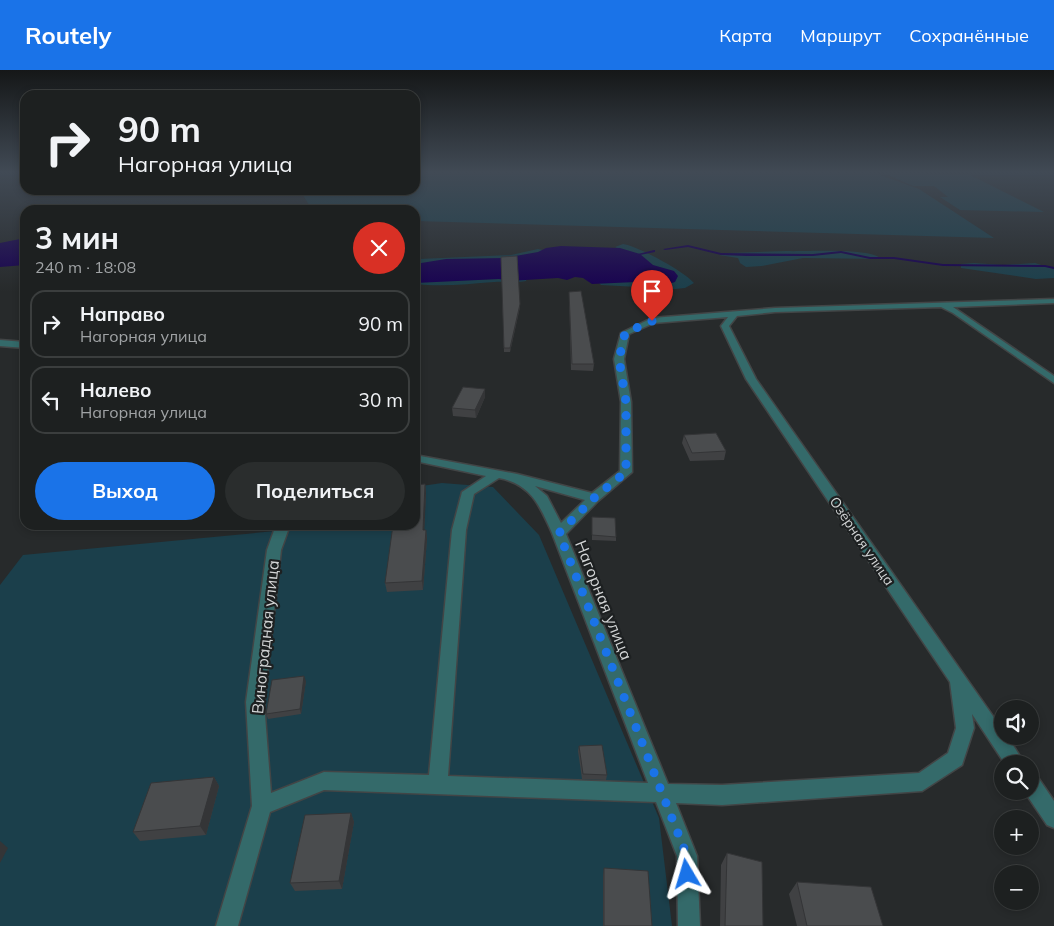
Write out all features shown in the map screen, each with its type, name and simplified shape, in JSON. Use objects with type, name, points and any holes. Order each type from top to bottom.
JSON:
[{"type":"street","points":[[734,314],[775,310],[1054,301]]},
{"type":"street","points":[[940,304],[956,311],[1054,380]]},
{"type":"street","name":"Нагорная улица","points":[[689,926],[687,856],[559,533],[594,498],[626,472],[626,402],[619,359],[625,333],[652,321],[734,314]]},
{"type":"street","name":"Озёрная улица","points":[[734,314],[725,326],[752,379],[1010,755]]},
{"type":"street","points":[[0,343],[20,345]]},
{"type":"street","points":[[421,459],[516,478],[594,498]]},
{"type":"street","points":[[438,783],[459,530],[468,492],[497,474]]},
{"type":"street","points":[[516,478],[543,499],[559,533]]},
{"type":"street","name":"Виноградная улица","points":[[227,926],[262,806],[254,702],[274,550],[281,530]]},
{"type":"street","points":[[262,806],[324,781],[438,783],[722,795],[922,782],[955,759],[965,728],[958,681]]},
{"type":"street","points":[[1039,797],[1054,818]]},
{"type":"shaded area","points":[[420,212],[954,212],[994,238],[420,221]]},
{"type":"shaded area","points":[[20,239],[20,265],[0,267],[0,243]]},
{"type":"shaded area","points":[[623,244],[639,249],[661,260],[694,283],[685,288],[675,289],[601,285],[599,283],[675,274],[671,270],[659,269],[615,247]]},
{"type":"shaded area","points":[[561,246],[620,248],[640,254],[653,265],[674,271],[678,276],[675,282],[665,285],[636,282],[592,284],[583,278],[575,277],[567,280],[558,278],[509,281],[499,279],[420,283],[420,263],[446,259],[504,258],[538,252],[546,248]]},
{"type":"shaded area","points":[[538,249],[543,250],[533,255],[501,261],[420,266],[420,259],[511,255]]},
{"type":"shaded area","points":[[786,251],[851,251],[875,255],[882,259],[803,258],[762,266],[746,267],[740,263],[738,258],[719,255]]},
{"type":"shaded area","points":[[1035,263],[1054,269],[1054,278],[1036,279],[961,268],[961,264],[1003,265]]},
{"type":"shaded area","points":[[527,278],[526,281],[518,282],[445,285],[420,284],[420,281]]},
{"type":"shaded area","points":[[442,483],[493,487],[539,535],[659,818],[672,926],[0,926],[0,585],[23,555],[286,530],[420,530],[420,486]]},
{"type":"building","points":[[517,256],[520,304],[510,348],[504,348],[501,257]]},
{"type":"building","points":[[581,291],[594,364],[572,364],[569,292]]},
{"type":"building","points":[[463,387],[485,389],[475,410],[452,408]]},
{"type":"building","points":[[716,433],[726,451],[692,453],[684,435]]},
{"type":"building","points":[[420,484],[425,484],[423,530],[426,530],[422,581],[385,583],[392,530],[420,530]]},
{"type":"building","points":[[592,517],[615,518],[616,537],[592,535]]},
{"type":"building","points":[[304,676],[300,709],[266,714],[272,680]]},
{"type":"building","points":[[602,745],[607,775],[583,774],[579,746]]},
{"type":"building","points":[[214,777],[200,826],[133,832],[151,783]]},
{"type":"building","points":[[351,813],[339,881],[290,883],[305,815]]},
{"type":"building","points":[[727,853],[762,862],[763,926],[725,926]]},
{"type":"building","points":[[604,868],[648,871],[652,926],[604,926]]},
{"type":"building","points":[[797,882],[871,887],[883,926],[807,926]]},
{"type":"waterway","points":[[665,249],[688,246],[721,254],[747,255],[813,255],[841,252],[870,258],[894,258],[943,265],[1045,266],[1054,268]]},
{"type":"waterway","points":[[640,254],[654,251]]},
{"type":"route","points":[[652,321],[625,333],[619,359],[626,402],[626,472],[594,498],[559,533],[687,856],[687,874]]}]
